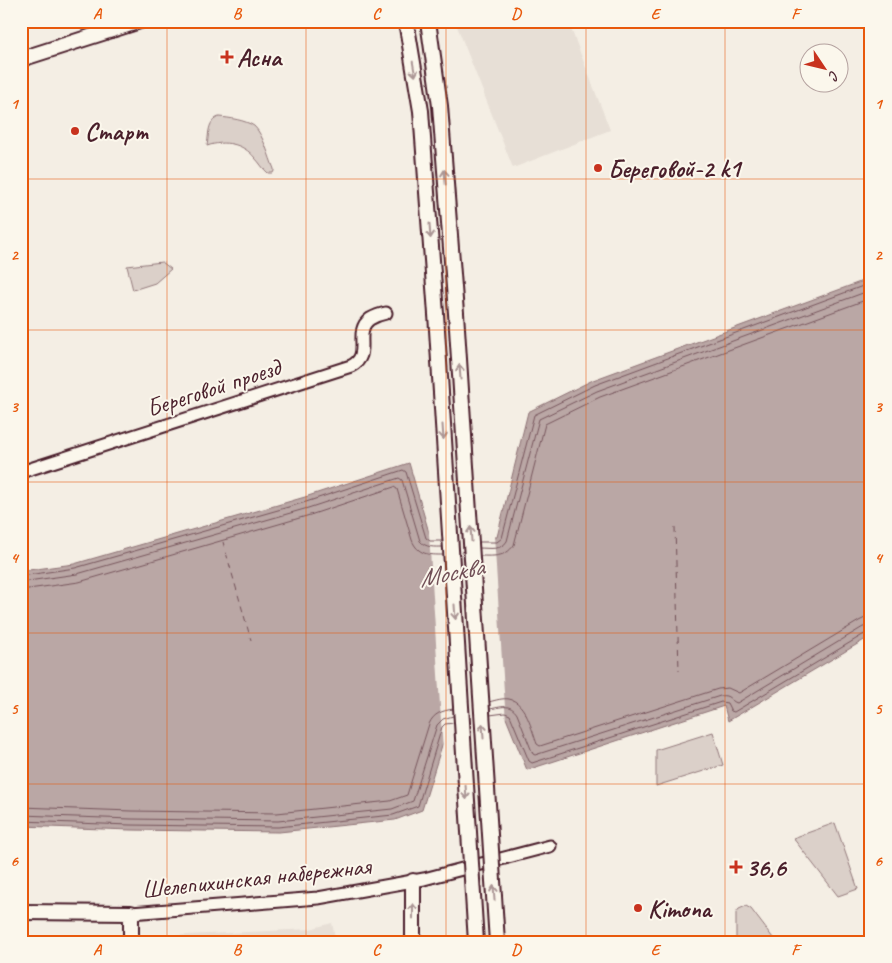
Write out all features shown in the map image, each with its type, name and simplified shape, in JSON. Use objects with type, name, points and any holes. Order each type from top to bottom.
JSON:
[{"type":"street","points":[[21,60],[140,21]]},
{"type":"street","points":[[406,21],[421,111],[436,314],[476,942]]},
{"type":"street","points":[[428,21],[440,106],[456,312],[497,942]]},
{"type":"street","name":"Береговой проезд","points":[[21,472],[351,366],[359,360],[362,354],[361,335],[366,323],[372,318],[386,313]]},
{"type":"street","name":"Шелепихинская набережная","points":[[21,912],[131,913],[318,898],[413,881],[550,846]]},
{"type":"street","points":[[413,881],[414,942]]},
{"type":"street","points":[[130,942],[131,913]]},
{"type":"shaded area","points":[[455,21],[568,21],[610,130],[513,168]]},
{"type":"shaded area","points":[[219,117],[242,121],[254,126],[266,146],[274,169],[273,173],[268,173],[250,153],[239,146],[220,143],[207,146],[210,125]]},
{"type":"shaded area","points":[[162,262],[171,269],[155,283],[133,290],[127,266]]},
{"type":"shaded area","points":[[713,732],[723,765],[656,786],[656,750]]},
{"type":"shaded area","points":[[835,823],[858,889],[838,896],[793,838]]},
{"type":"shaded area","points":[[746,906],[751,909],[776,942],[736,942],[736,913],[739,909]]},
{"type":"shaded area","points":[[332,923],[336,942],[146,942],[146,937],[310,929]]},
{"type":"water","name":"Москва","points":[[871,278],[871,636],[728,721],[724,706],[527,770],[506,718],[447,729],[422,810],[395,820],[279,832],[21,826],[21,571],[74,564],[305,497],[409,463],[430,536],[497,537],[528,412],[593,380]]},
{"type":"pier","points":[[428,519],[432,533],[494,535],[506,723],[505,720],[449,731],[443,752]]},
{"type":"ferry route","points":[[675,527],[679,671]]},
{"type":"ferry route","points":[[223,542],[251,640]]},
{"type":"place","name":"Асна","points":[[227,57]]},
{"type":"place","name":"Старт","points":[[75,131]]},
{"type":"place","name":"Береговой-2 k1","points":[[598,168]]},
{"type":"place","name":"36,6","points":[[736,867]]},
{"type":"place","name":"Kimona","points":[[638,908]]}]
